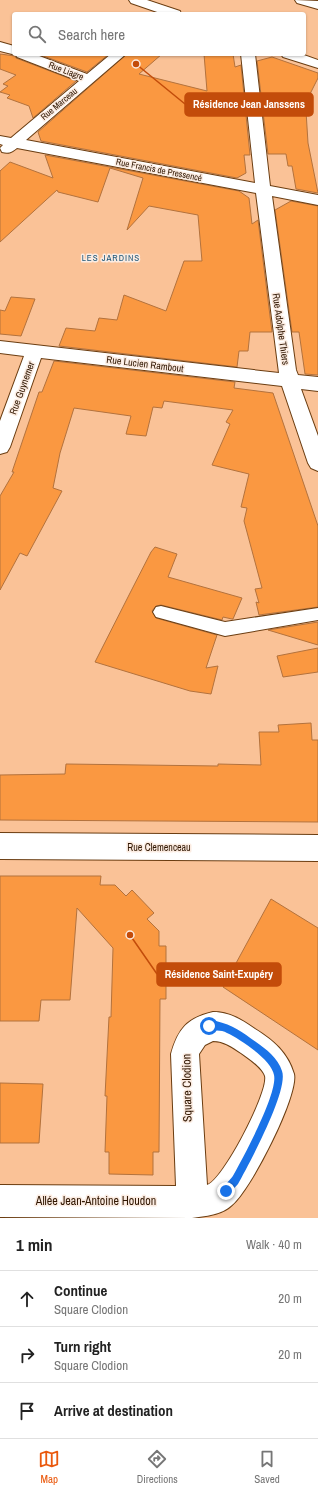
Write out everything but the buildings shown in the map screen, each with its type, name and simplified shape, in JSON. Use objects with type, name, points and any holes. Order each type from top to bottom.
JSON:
[{"type":"street","points":[[135,0],[167,12]]},
{"type":"street","points":[[301,0],[318,5]]},
{"type":"street","points":[[0,46],[12,50]]},
{"type":"street","name":"Rue Liagre","points":[[27,56],[89,80]]},
{"type":"street","name":"Rue Marceau","points":[[0,155],[7,141],[89,80],[117,56]]},
{"type":"street","name":"Rue Adolphe Thiers","points":[[248,56],[282,340],[290,381],[318,463]]},
{"type":"street","points":[[294,56],[318,64]]},
{"type":"street","name":"Rue Francis de Pressencé","points":[[7,141],[318,200]]},
{"type":"street","name":"Rue Lucien Rambout","points":[[0,347],[318,384]]},
{"type":"street","name":"Rue Guynemer","points":[[0,447],[35,351]]},
{"type":"street","name":"Rue Clemenceau","points":[[0,846],[318,848]]},
{"type":"street","name":"Square Clodion","points":[[209,1026],[223,1026],[266,1054],[279,1072],[279,1085],[274,1100],[235,1181],[221,1196],[204,1201],[192,1202],[185,1054],[189,1042],[199,1032],[209,1026]]},
{"type":"street","name":"Allée Jean-Antoine Houdon","points":[[0,1201],[192,1202]]},
{"type":"lane","points":[[161,612],[225,628],[318,614]]},
{"type":"place","name":"Résidence Jean Janssens","points":[[136,64]]},
{"type":"place","name":"Résidence Saint-Exupéry","points":[[130,935]]},
{"type":"district","name":"LES JARDINS","points":[[111,258]]},
{"type":"route","points":[[209,1026],[223,1026],[228,1028],[266,1054],[272,1060],[279,1072],[279,1085],[274,1100],[242,1168],[235,1181],[226,1191]]}]
